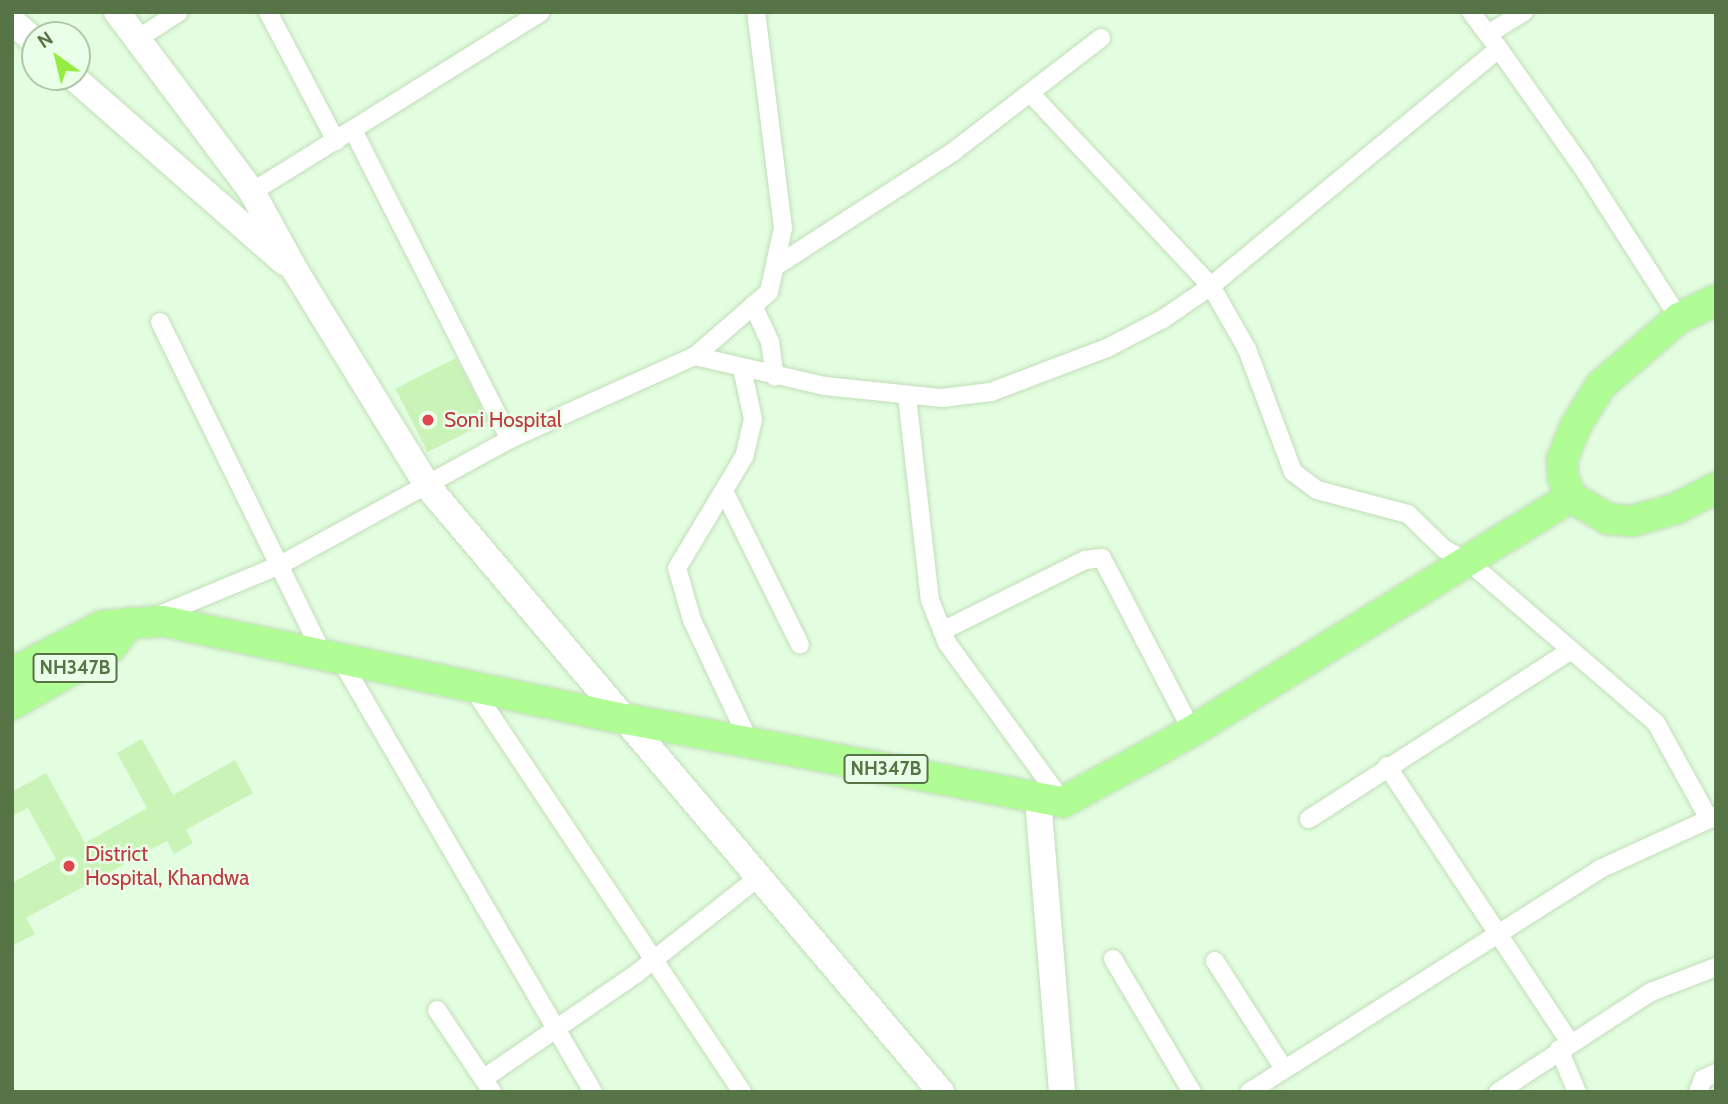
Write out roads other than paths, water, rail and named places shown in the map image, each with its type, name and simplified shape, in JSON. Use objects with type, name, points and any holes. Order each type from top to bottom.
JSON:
[{"type":"highway","points":[[1716,300],[1679,318],[1601,385],[1576,425],[1562,459],[1563,477],[1571,497],[1608,519],[1632,521],[1675,509],[1716,488]]},
{"type":"highway","points":[[1051,801],[1192,731],[1470,563],[1571,497]]},
{"type":"highway","name":"NH347B","points":[[12,673],[81,634],[139,621],[330,653],[626,719],[1051,801]]},
{"type":"highway","name":"NH347B","points":[[12,704],[111,647],[139,621]]},
{"type":"main road","points":[[117,12],[252,192],[296,272],[429,488],[941,1092]]},
{"type":"main road","points":[[90,91],[296,272]]},
{"type":"main road","points":[[1051,801],[1062,1092]]},
{"type":"street","points":[[136,40],[179,12]]},
{"type":"street","points":[[268,12],[335,141]]},
{"type":"street","points":[[252,192],[541,12]]},
{"type":"street","points":[[139,621],[280,565],[429,488],[510,439],[695,356],[769,292],[783,228],[757,12]]},
{"type":"street","points":[[1471,12],[1583,168],[1679,318]]},
{"type":"street","points":[[1488,34],[1524,12]]},
{"type":"street","points":[[776,266],[942,160],[1032,95],[1101,38]]},
{"type":"street","points":[[695,356],[775,377],[907,396],[991,392],[1041,376],[1163,319],[1211,286],[1499,49]]},
{"type":"street","points":[[1032,95],[1211,286],[1247,349],[1293,472],[1317,491],[1408,514],[1444,549],[1470,563],[1656,723],[1712,817],[1600,869],[1249,1092]]},
{"type":"street","points":[[352,130],[510,439]]},
{"type":"street","points":[[753,305],[770,342],[775,377]]},
{"type":"street","points":[[160,322],[280,565],[593,1092]]},
{"type":"street","points":[[742,368],[752,419],[745,455],[725,493],[680,559],[678,579],[692,620],[749,741]]},
{"type":"street","points":[[907,396],[930,600],[942,631],[1051,801]]},
{"type":"street","points":[[725,493],[800,645]]},
{"type":"street","points":[[942,631],[1085,560],[1102,558],[1192,731]]},
{"type":"street","points":[[1309,819],[1387,766],[1570,651]]},
{"type":"street","points":[[470,684],[652,962],[742,1092]]},
{"type":"street","points":[[1387,766],[1499,932],[1565,1046],[1577,1092]]},
{"type":"street","points":[[437,1010],[487,1086],[554,1027],[652,962],[759,877]]},
{"type":"street","points":[[1113,958],[1192,1092]]},
{"type":"street","points":[[1215,961],[1283,1069]]},
{"type":"street","points":[[1498,1092],[1651,992],[1716,967]]},
{"type":"street","points":[[1698,1092],[1703,1079],[1716,1073]]},
{"type":"place","name":"Soni Hospital","points":[[428,420]]},
{"type":"place","name":"District Hospital, Khandwa","points":[[69,866]]}]
